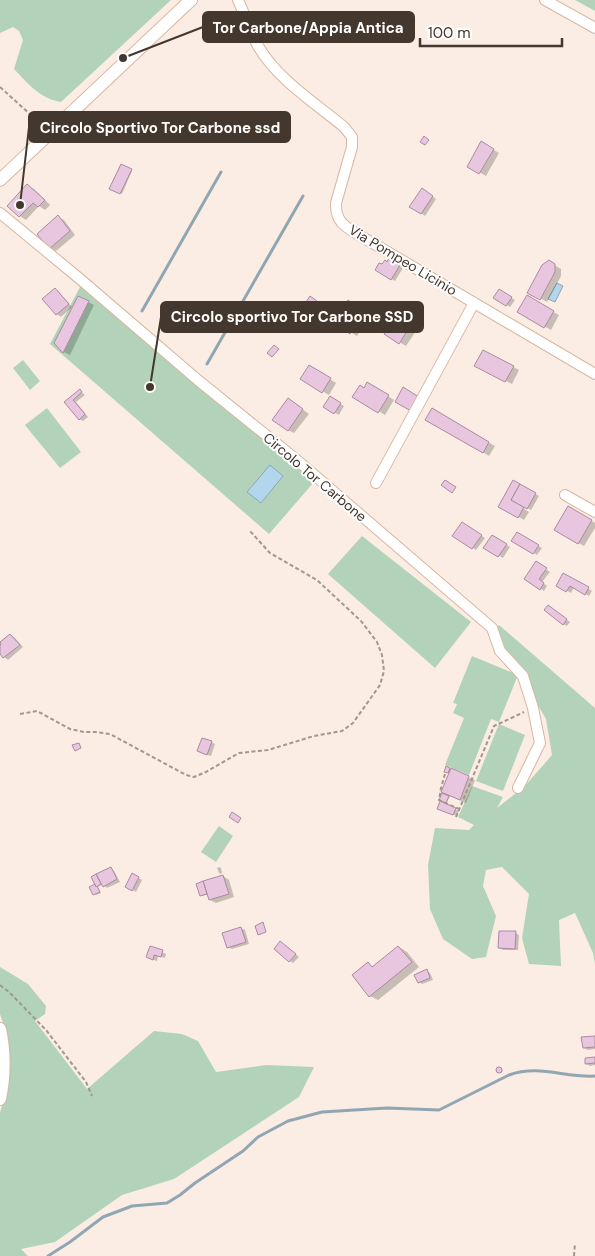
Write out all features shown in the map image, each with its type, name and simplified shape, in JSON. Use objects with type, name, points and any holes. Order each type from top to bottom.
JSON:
[{"type":"main road","points":[[0,180],[191,0]]},
{"type":"main road","points":[[0,1029],[4,1061],[0,1099]]},
{"type":"street","name":"Via Pompeo Licinio","points":[[238,0],[258,45],[271,65],[352,136],[352,147],[336,203],[337,217],[341,223],[348,229],[595,374]]},
{"type":"street","points":[[544,0],[595,28]]},
{"type":"street","name":"Circolo Tor Carbone","points":[[0,214],[80,279],[199,381],[298,461],[492,628],[500,651],[523,676],[533,708],[540,743],[518,788]]},
{"type":"street","points":[[376,484],[474,303]]},
{"type":"street","points":[[565,495],[595,512]]},
{"type":"path","points":[[0,87],[50,133]]},
{"type":"path","points":[[20,714],[37,711],[70,729],[110,734],[186,775],[194,777],[239,753],[268,750],[314,736],[342,731],[353,723],[380,686],[384,671],[382,655],[377,642],[360,621],[317,580],[270,553],[249,530]]},
{"type":"path","points":[[456,817],[494,726],[533,708]]},
{"type":"path","points":[[445,774],[439,800],[460,809]]},
{"type":"path","points":[[0,985],[46,1030],[86,1082],[92,1096]]},
{"type":"path","points":[[574,1256],[575,1243]]},
{"type":"green space","points":[[0,0],[171,0],[61,102],[41,94],[14,69],[23,40],[19,31],[13,27],[0,33]]},
{"type":"green space","points":[[575,0],[595,0],[595,11]]},
{"type":"green space","points":[[81,285],[314,482],[269,534],[50,344]]},
{"type":"green space","points":[[23,360],[40,381],[30,390],[13,368]]},
{"type":"green space","points":[[47,408],[81,452],[60,468],[25,425]]},
{"type":"green space","points":[[362,536],[471,622],[435,668],[328,574]]},
{"type":"green space","points":[[499,625],[595,708],[595,964],[593,953],[575,913],[559,920],[561,966],[529,964],[522,938],[529,894],[502,867],[486,870],[483,886],[496,916],[486,957],[472,959],[443,939],[430,909],[428,865],[435,828],[469,830],[474,825],[458,817],[472,786],[503,797],[497,808],[525,786],[552,755],[546,719],[491,632]]},
{"type":"green space","points":[[472,656],[518,675],[499,722],[491,719],[469,775],[445,765],[464,718],[453,713],[457,704],[453,703]]},
{"type":"green space","points":[[499,724],[525,735],[503,791],[476,781]]},
{"type":"green space","points":[[219,826],[233,836],[216,862],[201,852]]},
{"type":"green space","points":[[0,967],[28,984],[46,1006],[45,1014],[35,1021],[87,1089],[154,1031],[182,1034],[198,1041],[216,1072],[266,1065],[314,1067],[299,1097],[174,1179],[122,1195],[55,1242],[21,1249],[28,1256],[0,1256],[0,1113],[9,1078],[10,1060],[6,1032],[0,1014]]},
{"type":"water","points":[[557,283],[563,286],[555,302],[548,299]]},
{"type":"water","points":[[270,465],[283,476],[261,503],[247,492]]},
{"type":"building","points":[[424,136],[429,140],[425,145],[420,142]]},
{"type":"building","points":[[481,141],[494,149],[479,174],[467,167]]},
{"type":"building","points":[[121,164],[132,169],[120,194],[109,189]]},
{"type":"building","points":[[27,184],[45,200],[38,207],[33,203],[19,217],[7,206]]},
{"type":"building","points":[[422,188],[433,196],[421,214],[409,207]]},
{"type":"building","points":[[58,215],[70,231],[49,249],[37,234]]},
{"type":"building","points":[[389,258],[400,265],[391,280],[375,270],[379,263],[382,264],[385,260],[387,262]]},
{"type":"building","points":[[549,260],[555,264],[555,272],[540,300],[527,293],[542,265]]},
{"type":"building","points":[[55,288],[69,304],[56,315],[42,299]]},
{"type":"building","points":[[499,289],[512,297],[506,306],[493,298]]},
{"type":"building","points":[[527,295],[554,311],[544,328],[517,312]]},
{"type":"building","points":[[78,296],[89,301],[63,353],[54,343]]},
{"type":"building","points":[[310,296],[317,301],[307,317],[299,312]]},
{"type":"building","points":[[348,300],[365,311],[350,334],[340,327],[345,320],[338,315]]},
{"type":"building","points":[[397,313],[412,323],[399,344],[384,334]]},
{"type":"building","points":[[274,345],[279,349],[272,357],[267,353]]},
{"type":"building","points":[[483,350],[514,366],[505,382],[474,366]]},
{"type":"building","points":[[309,365],[331,378],[322,393],[300,379]]},
{"type":"building","points":[[367,382],[389,395],[378,413],[352,397],[360,385],[364,388]]},
{"type":"building","points":[[403,387],[419,397],[411,411],[395,402]]},
{"type":"building","points":[[80,389],[82,392],[73,400],[85,414],[79,420],[64,402]]},
{"type":"building","points":[[330,396],[341,403],[334,414],[323,407]]},
{"type":"building","points":[[288,398],[303,409],[288,431],[272,420]]},
{"type":"building","points":[[432,408],[489,442],[483,453],[425,420]]},
{"type":"building","points":[[445,480],[456,487],[452,493],[441,485]]},
{"type":"building","points":[[513,480],[520,484],[511,500],[524,507],[518,518],[498,507]]},
{"type":"building","points":[[520,484],[536,493],[527,509],[511,500]]},
{"type":"building","points":[[568,506],[592,520],[578,544],[554,530]]},
{"type":"building","points":[[462,522],[482,535],[472,549],[452,536]]},
{"type":"building","points":[[517,532],[539,545],[533,554],[511,541]]},
{"type":"building","points":[[492,535],[507,544],[498,557],[483,548]]},
{"type":"building","points":[[536,561],[547,568],[539,579],[544,583],[540,590],[524,579]]},
{"type":"building","points":[[563,573],[589,587],[585,595],[570,586],[566,592],[556,586]]},
{"type":"building","points":[[548,605],[567,619],[563,625],[544,610]]},
{"type":"building","points":[[10,634],[20,645],[3,658],[0,654],[0,642]]},
{"type":"building","points":[[202,738],[212,741],[207,755],[197,751]]},
{"type":"building","points":[[79,743],[81,748],[75,751],[72,745]]},
{"type":"building","points":[[446,766],[450,768],[448,773],[444,772]]},
{"type":"building","points":[[451,768],[469,776],[460,800],[441,792]]},
{"type":"building","points":[[442,793],[449,796],[446,803],[439,800]]},
{"type":"building","points":[[440,801],[456,808],[453,815],[437,809]]},
{"type":"building","points":[[232,812],[241,818],[238,823],[229,817]]},
{"type":"building","points":[[111,867],[117,879],[103,887],[96,874]]},
{"type":"building","points":[[132,873],[139,877],[132,891],[125,887]]},
{"type":"building","points":[[96,874],[101,884],[96,887],[91,877]]},
{"type":"building","points":[[223,875],[229,894],[209,900],[203,881]]},
{"type":"building","points":[[203,881],[207,894],[200,896],[196,884]]},
{"type":"building","points":[[95,884],[100,892],[93,895],[89,887]]},
{"type":"building","points":[[263,922],[266,932],[258,935],[255,926]]},
{"type":"building","points":[[241,927],[246,942],[227,948],[222,933]]},
{"type":"building","points":[[499,931],[516,931],[515,949],[498,948]]},
{"type":"building","points":[[280,941],[296,954],[289,962],[274,949]]},
{"type":"building","points":[[150,946],[163,950],[161,957],[154,955],[153,960],[146,957]]},
{"type":"building","points":[[398,946],[412,962],[369,997],[352,975],[368,962],[372,967]]},
{"type":"building","points":[[427,969],[430,978],[418,983],[414,975]]},
{"type":"building","points":[[595,1036],[595,1047],[583,1048],[581,1037]]},
{"type":"building","points":[[595,1057],[595,1063],[585,1064],[585,1058]]},
{"type":"building","points":[[499,1067],[502,1070],[499,1073],[496,1070]]},
{"type":"waterway","points":[[142,311],[221,172]]},
{"type":"waterway","points":[[207,364],[303,196]]},
{"type":"waterway","points":[[48,1256],[103,1217],[132,1206],[167,1203],[243,1151],[258,1137],[288,1121],[322,1112],[387,1108],[439,1110],[509,1075],[520,1072],[541,1071],[595,1076]]},
{"type":"place","name":"Tor Carbone/Appia Antica","points":[[123,58]]},
{"type":"place","name":"Circolo Sportivo Tor Carbone ssd","points":[[20,205]]},
{"type":"place","name":"Circolo sportivo Tor Carbone SSD","points":[[150,387]]}]
